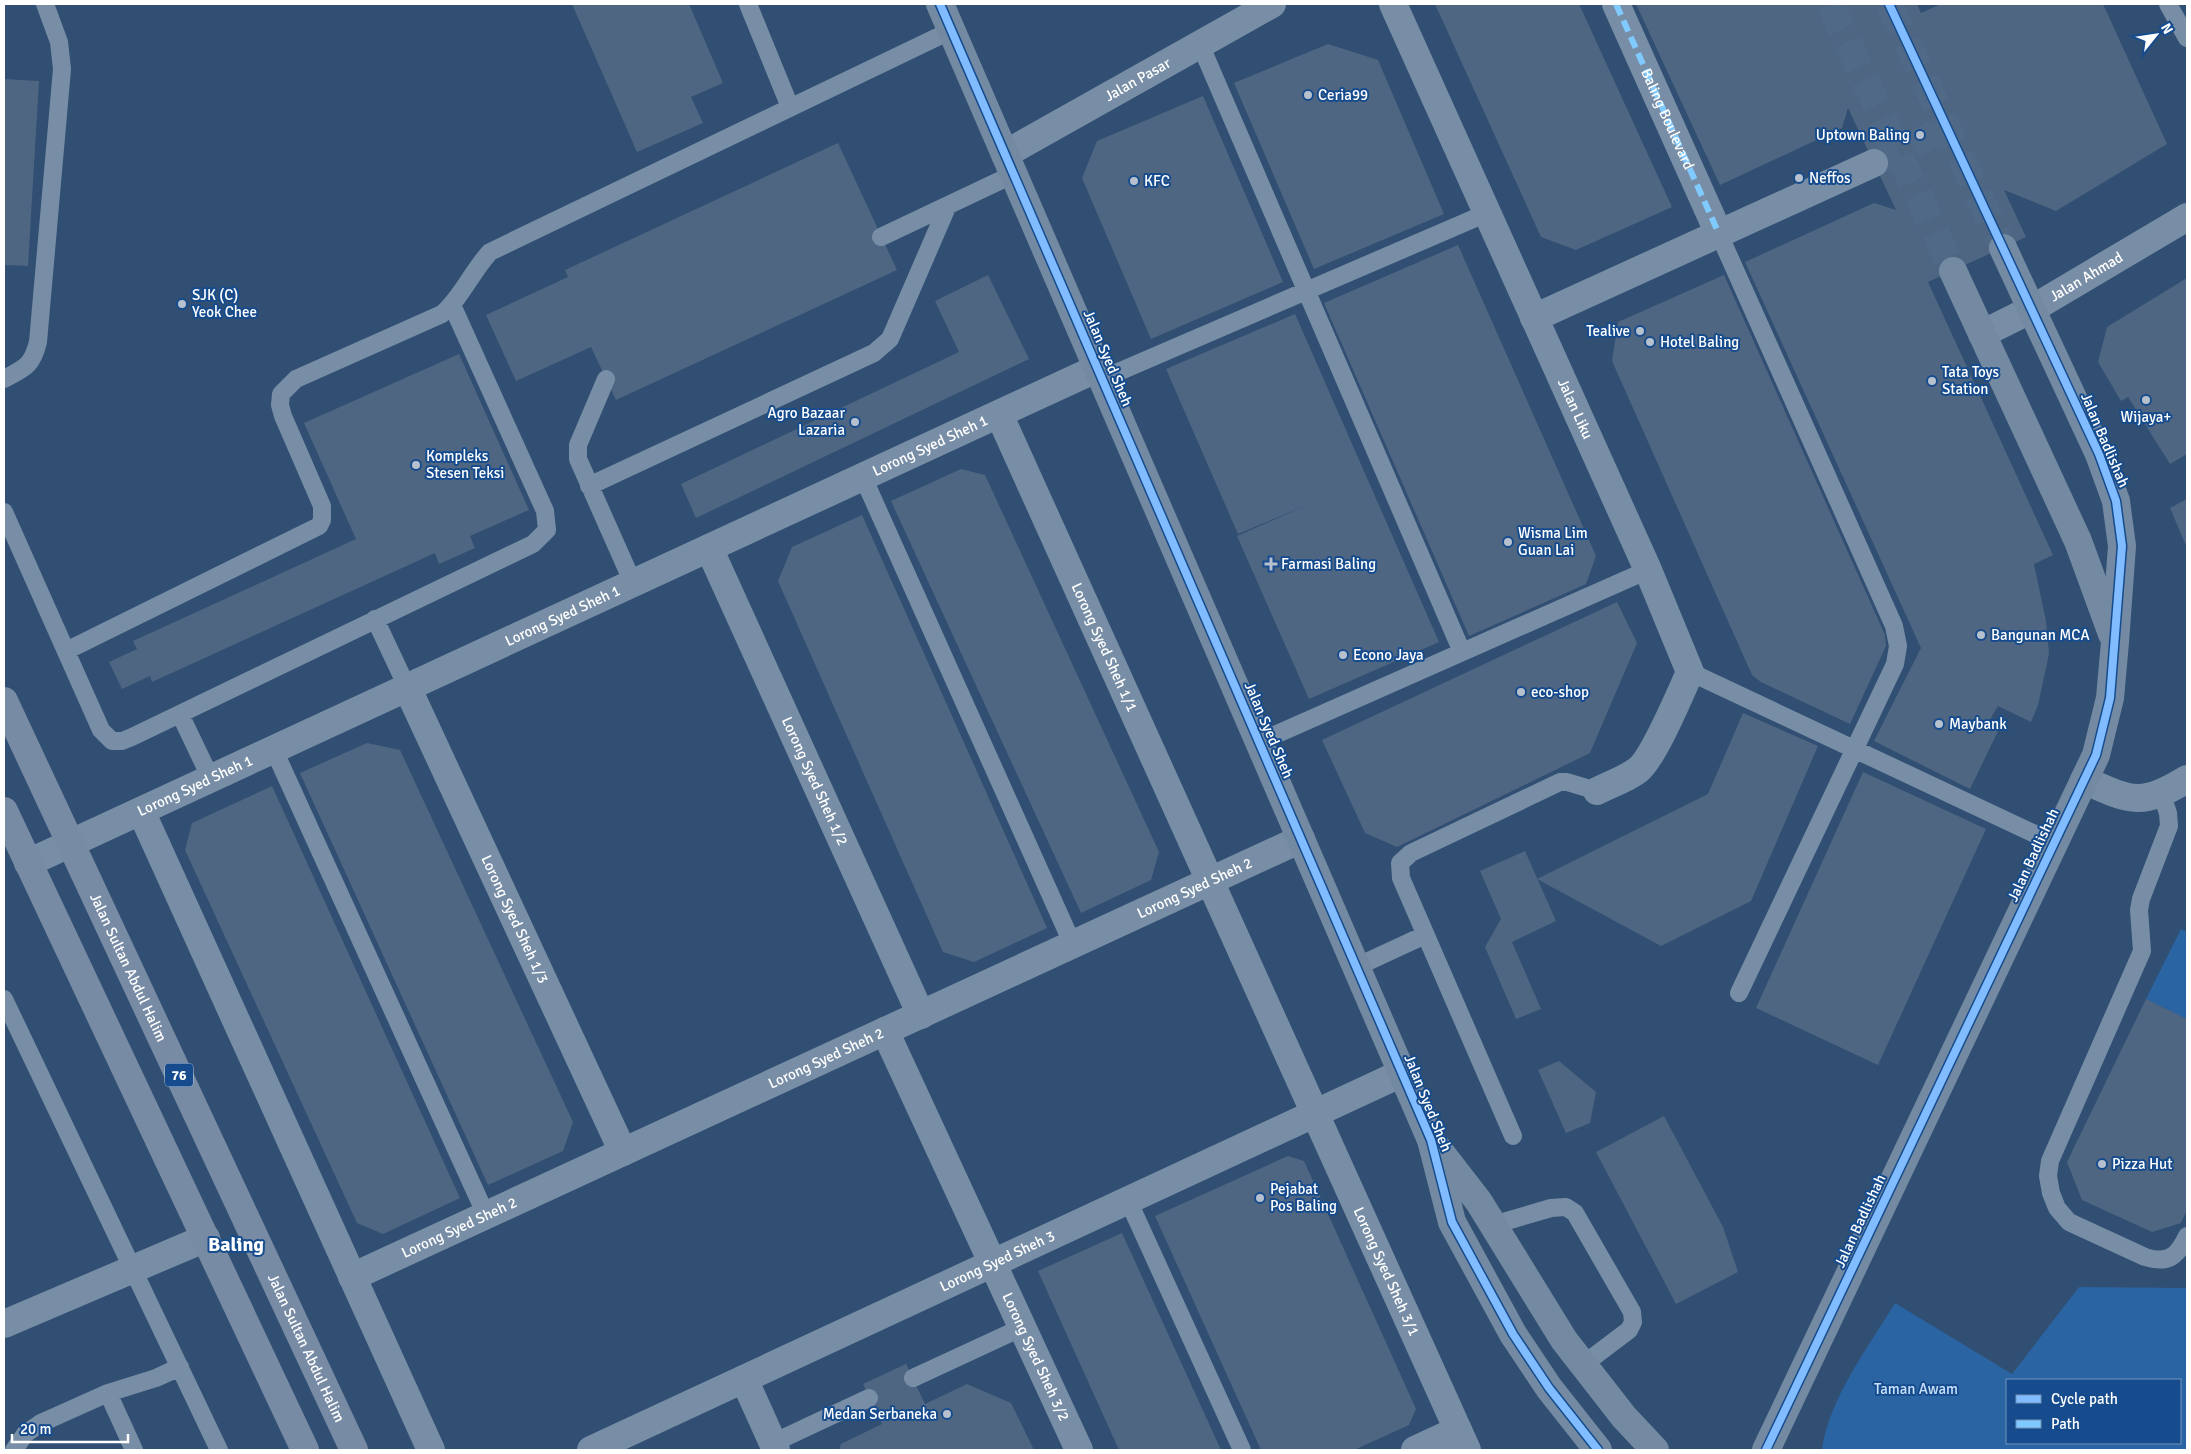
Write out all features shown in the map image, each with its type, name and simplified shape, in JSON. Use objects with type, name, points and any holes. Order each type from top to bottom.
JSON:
[{"type":"main road","name":"Jalan Sultan Abdul Halim","points":[[4,701],[354,1450]]},
{"type":"main road","points":[[4,812],[305,1450]]},
{"type":"street","name":"Jalan Syed Sheh","points":[[940,4],[1431,1140],[1452,1222],[1513,1334],[1595,1448]]},
{"type":"street","name":"Jalan Pasar","points":[[1009,164],[1200,44],[1272,4]]},
{"type":"street","name":"Jalan Liku","points":[[1393,4],[1648,570],[1690,672]]},
{"type":"street","name":"Baling Boulevard","points":[[1616,4],[1719,234]]},
{"type":"street","points":[[1534,318],[1874,163]]},
{"type":"street","name":"Jalan Ahmad","points":[[1982,334],[2032,309],[2187,217]]},
{"type":"street","name":"Jalan Badlishah","points":[[1766,1450],[2096,755],[2110,698],[2116,642],[2122,546],[2116,501],[2099,454],[2003,248]]},
{"type":"street","name":"Jalan Badlishah","points":[[1953,271],[2078,541],[2116,642]]},
{"type":"street","name":"Lorong Syed Sheh 1","points":[[28,863],[999,414],[1100,374]]},
{"type":"street","name":"Lorong Syed Sheh 1/1","points":[[999,414],[1315,1113]]},
{"type":"street","name":"Lorong Syed Sheh 1/2","points":[[709,548],[921,1015]]},
{"type":"street","points":[[1597,790],[1625,778],[1639,769],[1650,755],[1690,672]]},
{"type":"street","name":"Lorong Syed Sheh 1/3","points":[[407,688],[623,1152]]},
{"type":"street","points":[[2084,780],[2122,797],[2134,799],[2161,793],[2187,779]]},
{"type":"street","points":[[141,810],[431,1450]]},
{"type":"street","name":"Lorong Syed Sheh 2","points":[[352,1277],[1301,839]]},
{"type":"street","name":"Lorong Syed Sheh 3/2","points":[[886,1031],[1080,1450]]},
{"type":"street","name":"Lorong Syed Sheh 3","points":[[592,1450],[1402,1073]]},
{"type":"street","name":"Lorong Syed Sheh 3/1","points":[[1315,1113],[1463,1440]]},
{"type":"street","name":"Jalan Syed Sheh","points":[[1431,1140],[1479,1202],[1564,1340],[1624,1417],[1655,1450]]},
{"type":"street","points":[[4,1324],[206,1238]]},
{"type":"street","points":[[744,1379],[769,1448]]},
{"type":"street","points":[[1415,1450],[1463,1440]]},
{"type":"lane","points":[[4,379],[22,370],[34,358],[38,342],[62,69],[59,42],[45,4]]},
{"type":"lane","points":[[748,4],[790,108]]},
{"type":"lane","points":[[2168,4],[2187,38]]},
{"type":"lane","points":[[66,651],[318,526],[322,520],[322,506],[283,416],[280,404],[281,394],[296,379],[442,314],[452,305],[480,261],[490,252],[952,30]]},
{"type":"lane","points":[[1200,44],[1462,652]]},
{"type":"lane","points":[[881,237],[948,205],[1009,164]]},
{"type":"lane","points":[[589,486],[874,353],[883,347],[890,340],[948,205]]},
{"type":"lane","points":[[1100,374],[1306,291],[1487,214]]},
{"type":"lane","points":[[1719,234],[1894,626],[1898,646],[1895,664],[1739,993]]},
{"type":"lane","points":[[4,512],[101,730],[112,741],[122,741],[533,544],[547,530],[545,511],[452,305]]},
{"type":"lane","points":[[606,379],[578,445],[578,459],[633,583]]},
{"type":"lane","points":[[863,477],[1073,945]]},
{"type":"lane","points":[[1259,742],[1648,570]]},
{"type":"lane","points":[[375,619],[407,688]]},
{"type":"lane","points":[[1690,672],[2054,843]]},
{"type":"lane","points":[[180,714],[210,779]]},
{"type":"lane","points":[[274,750],[486,1215]]},
{"type":"lane","points":[[1513,1136],[1401,878],[1400,863],[1404,857],[1560,782],[1597,790]]},
{"type":"lane","points":[[2161,793],[2168,813],[2169,826],[2141,899],[2139,910],[2142,951],[2050,1161],[2048,1176],[2057,1208],[2069,1222],[2145,1257],[2156,1260],[2168,1259],[2178,1252],[2187,1236]]},
{"type":"lane","points":[[1356,967],[1426,935]]},
{"type":"lane","points":[[4,999],[12,1035],[133,1269],[219,1450]]},
{"type":"lane","points":[[1128,1200],[1242,1450]]},
{"type":"lane","points":[[1493,1225],[1551,1208],[1566,1207],[1575,1213],[1632,1312],[1633,1322],[1629,1330],[1584,1364]]},
{"type":"lane","points":[[913,1378],[1023,1326]]},
{"type":"lane","points":[[14,1450],[25,1434],[41,1423],[108,1393],[156,1378],[180,1367]]},
{"type":"lane","points":[[108,1393],[134,1450]]},
{"type":"lane","points":[[769,1448],[869,1398]]},
{"type":"green space","points":[[2181,929],[2187,932],[2187,1019],[2146,999]]},
{"type":"green space","name":"Taman Awam","points":[[2079,1287],[2187,1288],[2187,1450],[1822,1450],[1826,1431],[1841,1393],[1895,1303],[2012,1374]]},
{"type":"building","points":[[572,4],[689,4],[723,83],[691,97],[703,123],[637,152]]},
{"type":"building","points":[[1435,4],[1579,4],[1672,207],[1576,250],[1541,237]]},
{"type":"building","points":[[1636,4],[1917,4],[1921,13],[1941,4],[2103,4],[2167,144],[2056,211],[2004,190],[2026,237],[1928,282],[2053,555],[2034,564],[2046,621],[2049,654],[2038,705],[2031,722],[1998,706],[1989,721],[2000,727],[1970,789],[1874,741],[1921,648],[1745,262],[1874,203],[1896,210],[1848,108],[1842,128],[1720,185]]},
{"type":"building","points":[[1328,44],[1378,60],[1444,214],[1314,269],[1234,83]]},
{"type":"building","points":[[4,79],[39,81],[28,266],[4,265]]},
{"type":"building","points":[[1203,96],[1283,282],[1151,339],[1082,178],[1097,141]]},
{"type":"building","points":[[838,143],[897,270],[616,400],[591,347],[516,381],[486,315],[568,277],[565,270]]},
{"type":"building","points":[[1458,245],[1596,556],[1586,584],[1469,636],[1324,303]]},
{"type":"building","name":"Agro Bazaar Lazaria","points":[[988,275],[1029,359],[696,518],[681,484],[959,352],[935,301]]},
{"type":"building","points":[[1724,275],[1885,635],[1886,646],[1850,724],[1761,682],[1752,675],[1612,361],[1618,322]]},
{"type":"building","points":[[2187,278],[2187,454],[2170,464],[2128,397],[2121,401],[2098,362],[2107,327]]},
{"type":"building","points":[[1295,314],[1439,642],[1309,699],[1237,536],[1307,505],[1238,534],[1166,369]]},
{"type":"building","name":"Kompleks Stesen Teksi","points":[[459,354],[529,510],[470,536],[475,548],[439,564],[435,553],[152,682],[150,676],[122,689],[109,662],[137,649],[133,641],[356,539],[304,423]]},
{"type":"building","points":[[961,469],[985,475],[1159,852],[1151,880],[1081,913],[891,501]]},
{"type":"building","points":[[2187,499],[2187,548],[2170,508]]},
{"type":"building","points":[[862,515],[1047,928],[974,962],[943,952],[778,581],[792,547]]},
{"type":"building","name":"eco-shop","points":[[1617,602],[1637,643],[1590,753],[1397,847],[1365,833],[1322,740]]},
{"type":"building","points":[[1743,713],[1818,746],[1751,901],[1661,946],[1537,879],[1708,794]]},
{"type":"building","points":[[367,743],[400,750],[573,1122],[563,1151],[488,1185],[300,773]]},
{"type":"building","points":[[1863,772],[1986,829],[1878,1065],[1756,1008]]},
{"type":"building","points":[[272,786],[460,1198],[383,1234],[357,1223],[185,850],[192,823]]},
{"type":"building","points":[[1525,851],[1556,921],[1512,942],[1541,1009],[1516,1019],[1485,947],[1501,919],[1480,871]]},
{"type":"building","points":[[2146,999],[2187,1019],[2187,1210],[2181,1223],[2152,1232],[2082,1200],[2067,1162]]},
{"type":"building","points":[[1559,1061],[1596,1092],[1590,1123],[1566,1133],[1538,1070]]},
{"type":"building","points":[[1664,1116],[1723,1227],[1738,1272],[1676,1304],[1596,1152]]},
{"type":"building","points":[[1288,1156],[1304,1161],[1416,1409],[1409,1425],[1354,1450],[1261,1450],[1155,1216]]},
{"type":"building","points":[[1122,1233],[1221,1450],[1119,1450],[1038,1271]]},
{"type":"building","name":"Medan Serbaneka","points":[[906,1364],[925,1404],[967,1384],[1011,1403],[1034,1450],[839,1450],[841,1444],[882,1424],[863,1384]]},
{"type":"tunnel","points":[[1830,4],[1953,271]]},
{"type":"tunnel","points":[[1889,4],[2003,248]]},
{"type":"tunnel","points":[[1874,163],[1947,128]]},
{"type":"marked path","points":[[1616,4],[1719,234]]},
{"type":"cycle path","points":[[940,4],[1431,1140],[1452,1222],[1513,1334],[1549,1388],[1598,1450]]},
{"type":"cycle path","points":[[1766,1450],[2096,755],[2110,698],[2122,546],[2116,501],[2099,454],[1889,4]]},
{"type":"place","name":"Ceria99","points":[[1308,95]]},
{"type":"place","name":"Uptown Baling","points":[[1920,135]]},
{"type":"place","name":"Neffos","points":[[1799,178]]},
{"type":"place","name":"KFC","points":[[1134,181]]},
{"type":"place","name":"SJK (C) Yeok Chee","points":[[182,304]]},
{"type":"place","name":"Tealive","points":[[1640,331]]},
{"type":"place","name":"Hotel Baling","points":[[1650,342]]},
{"type":"place","name":"Tata Toys Station","points":[[1932,381]]},
{"type":"place","name":"Wijaya+","points":[[2146,400]]},
{"type":"place","name":"Agro Bazaar Lazaria","points":[[855,422]]},
{"type":"place","name":"Kompleks Stesen Teksi","points":[[416,465]]},
{"type":"place","name":"Wisma Lim Guan Lai","points":[[1508,542]]},
{"type":"place","name":"Farmasi Baling","points":[[1271,564]]},
{"type":"place","name":"Bangunan MCA","points":[[1981,635]]},
{"type":"place","name":"Econo Jaya","points":[[1343,655]]},
{"type":"place","name":"eco-shop","points":[[1521,692]]},
{"type":"place","name":"Maybank","points":[[1939,724]]},
{"type":"place","name":"Pizza Hut","points":[[2102,1164]]},
{"type":"place","name":"Pejabat Pos Baling","points":[[1260,1198]]},
{"type":"place","name":"Medan Serbaneka","points":[[947,1414]]},
{"type":"district","name":"Baling","points":[[236,1244]]}]
